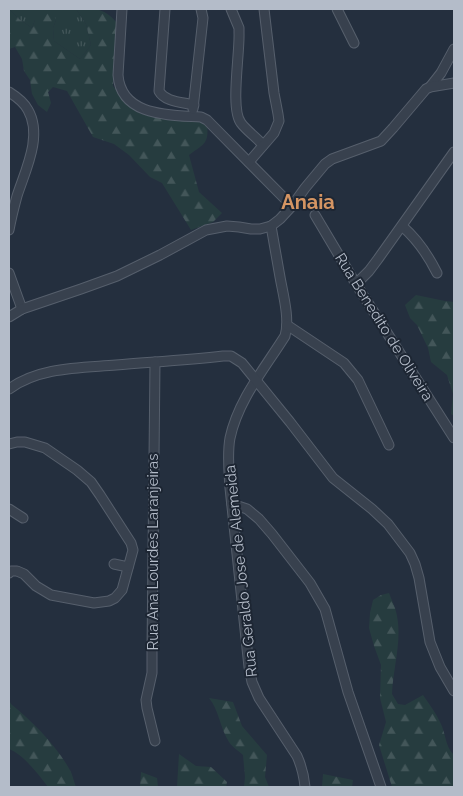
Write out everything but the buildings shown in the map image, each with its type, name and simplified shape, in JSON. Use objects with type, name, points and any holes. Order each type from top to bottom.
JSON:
[{"type":"street","points":[[122,9],[118,75],[119,82],[127,98],[136,106],[152,112],[201,117],[212,123],[292,206]]},
{"type":"street","points":[[165,9],[159,91],[162,97],[166,99],[194,105]]},
{"type":"street","points":[[192,116],[203,18],[202,9]]},
{"type":"street","points":[[231,9],[239,33],[237,116],[241,123],[263,145]]},
{"type":"street","points":[[250,162],[274,133],[279,121],[264,9]]},
{"type":"street","points":[[337,9],[354,43]]},
{"type":"street","points":[[434,86],[454,48]]},
{"type":"street","points":[[9,317],[22,309],[117,276],[206,230],[227,226],[251,230],[271,226],[292,206],[324,164],[381,141],[422,93],[434,86],[454,83]]},
{"type":"street","points":[[9,92],[21,100],[29,111],[34,138],[30,157],[13,196],[9,230]]},
{"type":"street","points":[[356,284],[369,271],[454,152]]},
{"type":"street","name":"Rua Benedito de Oliveira","points":[[315,215],[356,284],[454,438]]},
{"type":"street","points":[[271,226],[287,325],[344,363],[352,371],[389,445]]},
{"type":"street","points":[[402,226],[421,245],[437,273]]},
{"type":"street","points":[[9,273],[22,309]]},
{"type":"street","name":"Rua Geraldo Jose de Alemeida","points":[[287,325],[285,336],[255,381],[238,414],[230,439],[229,460],[232,504],[252,682],[259,698],[297,756],[302,767],[305,787]]},
{"type":"street","points":[[9,389],[30,378],[79,368],[223,356],[231,356],[242,363],[333,478],[388,524],[410,553],[419,578],[430,642],[440,667],[454,691]]},
{"type":"street","name":"Rua Ana Lourdes Laranjeiras","points":[[155,362],[152,673],[146,700],[155,741]]},
{"type":"street","points":[[9,444],[25,442],[45,448],[77,470],[91,482],[131,543],[133,550],[122,590],[115,598],[108,602],[94,603],[51,595],[36,586],[24,574],[17,571],[9,573]]},
{"type":"street","points":[[232,504],[247,509],[266,526],[310,584],[325,608],[348,692],[380,787]]},
{"type":"street","points":[[9,509],[23,518]]},
{"type":"street","points":[[114,564],[128,566]]},
{"type":"green space","points":[[9,9],[76,9],[86,24],[91,45],[80,59],[54,41],[53,28],[56,20],[35,20],[32,28]]},
{"type":"green space","points":[[9,9],[32,28],[35,20],[43,11],[52,10],[56,20],[53,28],[54,41],[80,59],[91,45],[86,24],[76,9],[99,10],[108,14],[117,23],[113,86],[130,107],[141,114],[207,123],[205,142],[189,155],[199,192],[222,213],[213,222],[191,230],[162,183],[150,177],[129,155],[114,144],[93,137],[67,91],[53,87],[48,92],[51,103],[47,112],[38,105],[32,94],[30,80],[24,71],[22,59],[15,47],[9,49]]},
{"type":"green space","points":[[416,295],[454,302],[454,416],[451,414],[453,394],[447,375],[431,362],[428,348],[417,325],[410,318],[405,305]]},
{"type":"green space","points":[[389,593],[395,608],[398,629],[392,694],[398,704],[405,705],[423,695],[442,726],[449,748],[454,755],[454,787],[392,787],[379,745],[386,722],[380,698],[381,665],[369,628],[373,600]]},
{"type":"green space","points":[[209,698],[233,702],[242,726],[267,755],[265,777],[269,787],[244,787],[243,755],[229,742]]},
{"type":"green space","points":[[9,700],[59,753],[71,772],[76,787],[48,787],[25,760],[9,749]]},
{"type":"green space","points":[[179,754],[196,766],[211,767],[227,782],[226,787],[177,787]]},
{"type":"green space","points":[[141,772],[157,778],[158,787],[140,787]]},
{"type":"green space","points":[[323,774],[353,780],[352,787],[322,787]]},
{"type":"district","name":"Anaia","points":[[308,202]]}]
